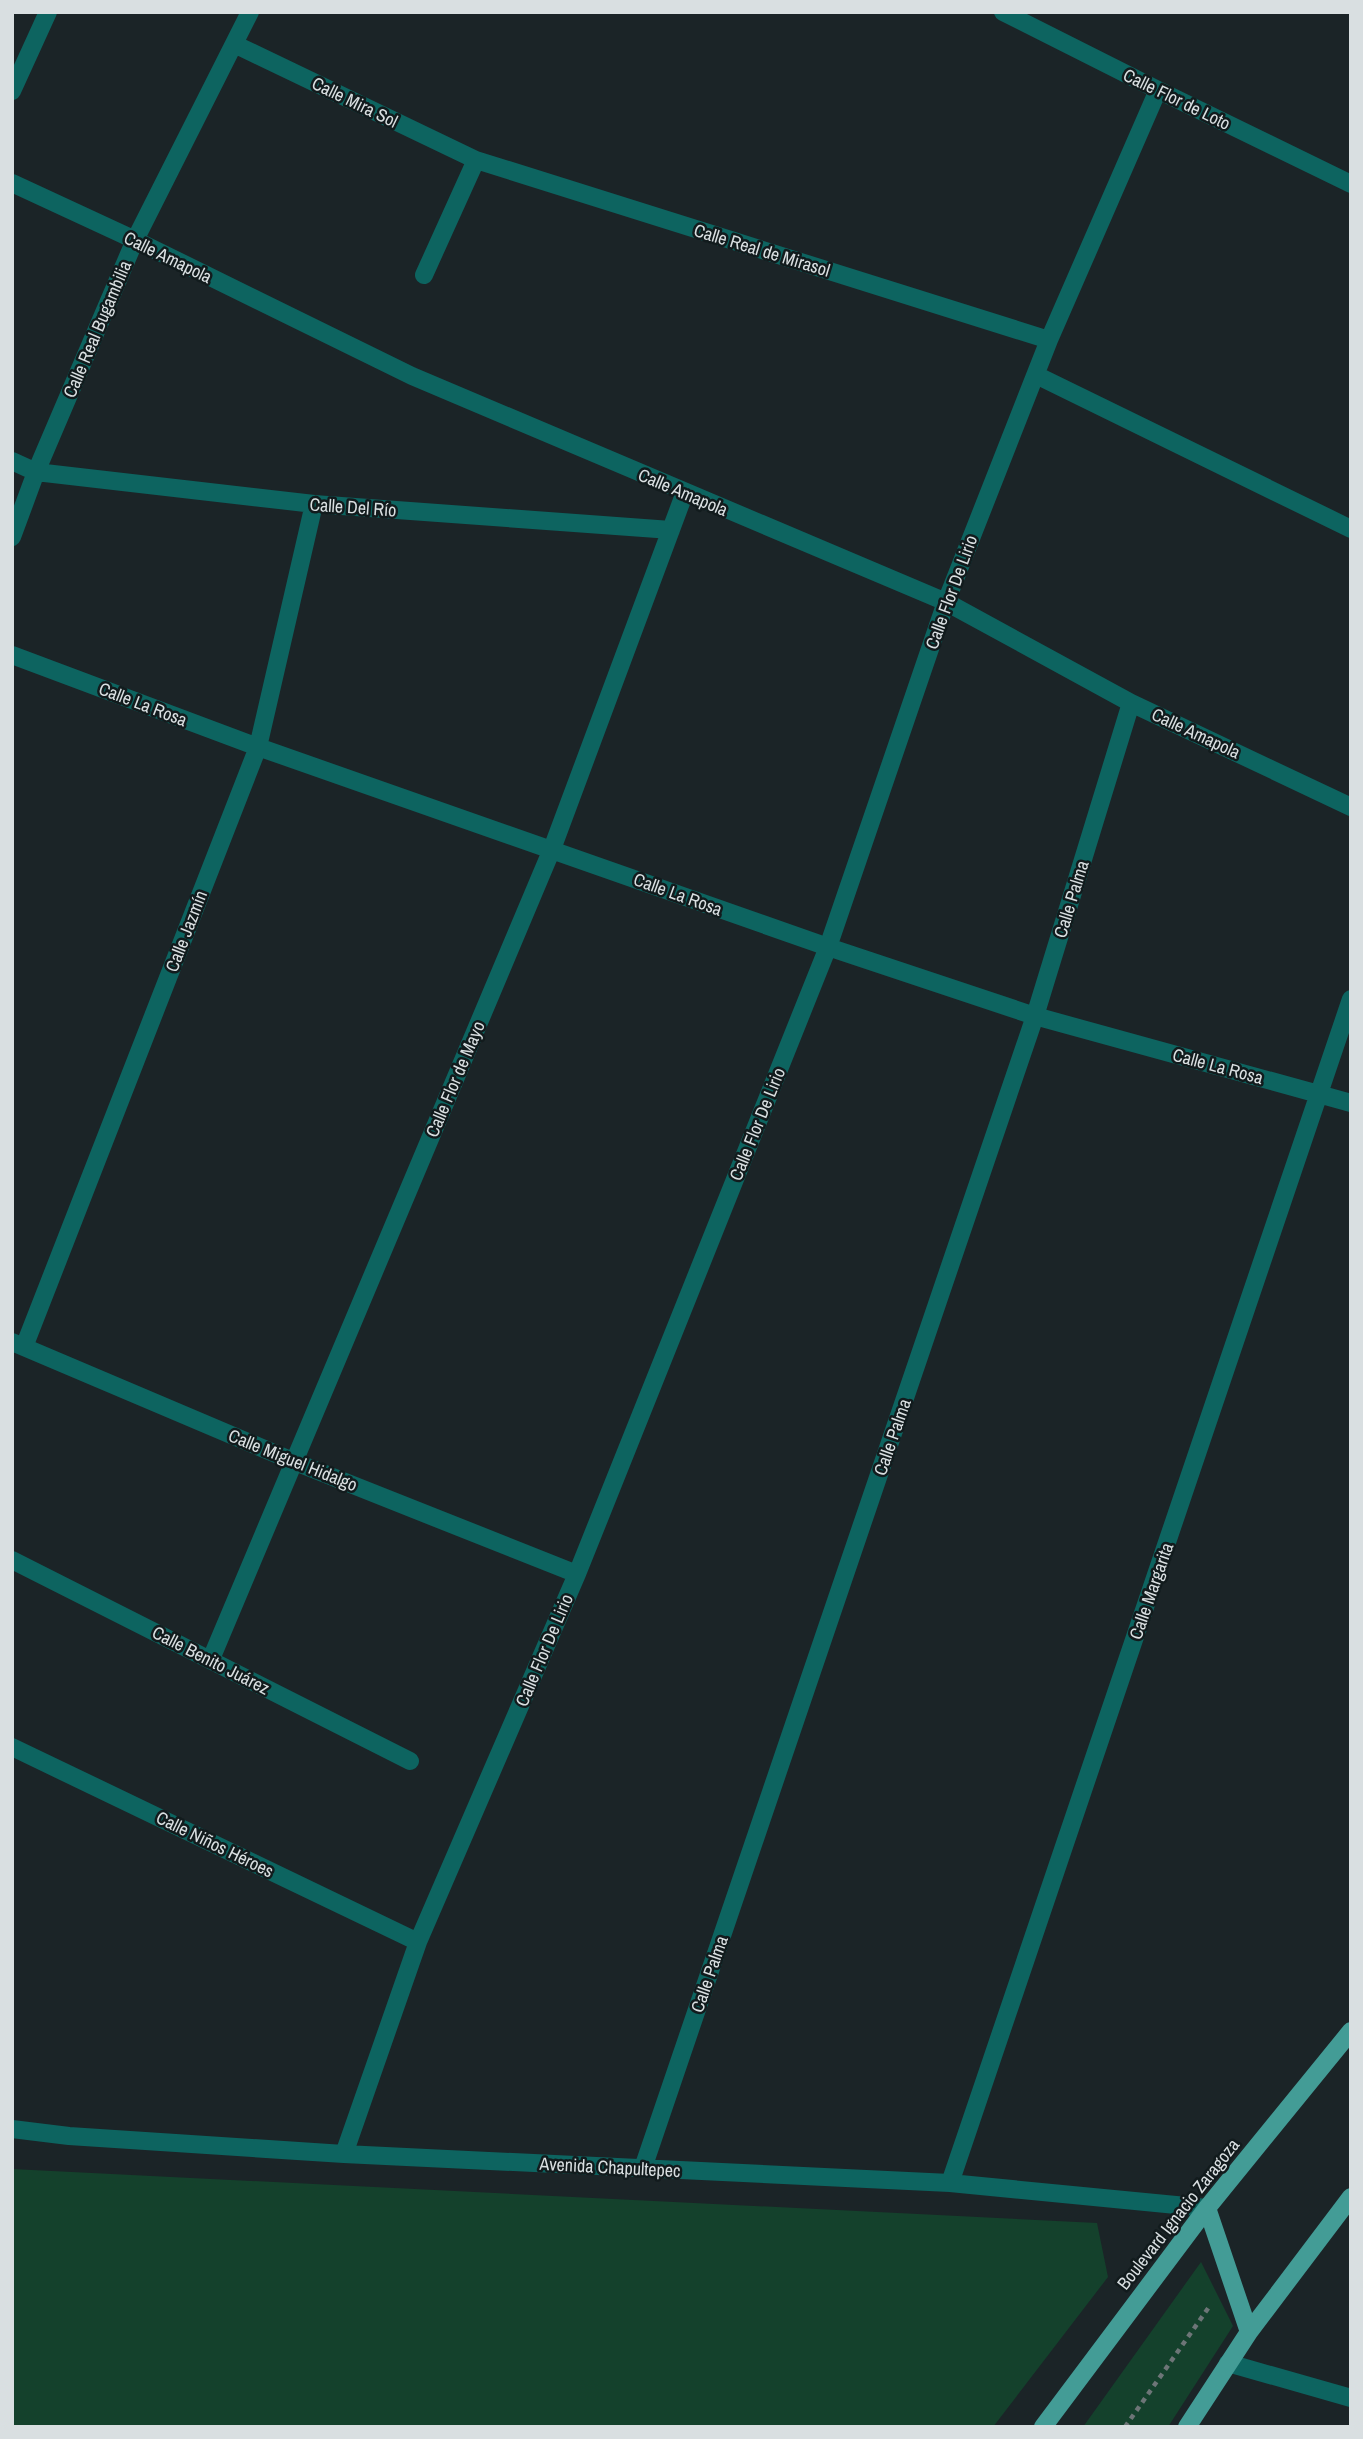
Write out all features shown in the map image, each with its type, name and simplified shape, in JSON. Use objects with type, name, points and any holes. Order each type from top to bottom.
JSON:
[{"type":"main road","name":"Boulevard Ignacio Zaragoza","points":[[1042,2427],[1207,2208],[1351,2031]]},
{"type":"main road","points":[[1187,2427],[1249,2332],[1351,2197]]},
{"type":"main road","points":[[1207,2208],[1249,2332]]},
{"type":"street","points":[[12,91],[48,12]]},
{"type":"street","name":"Calle Real Bugambilia","points":[[12,537],[135,240],[250,12]]},
{"type":"street","name":"Calle Flor de Loto","points":[[1003,12],[1351,184]]},
{"type":"street","name":"Calle Mira Sol","points":[[234,44],[476,160]]},
{"type":"street","name":"Calle Flor De Lirio","points":[[344,2154],[418,1942],[577,1574],[828,947],[946,602],[1035,375],[1158,90]]},
{"type":"street","points":[[424,275],[476,160]]},
{"type":"street","name":"Calle Real de Mirasol","points":[[476,160],[1049,340]]},
{"type":"street","name":"Calle Amapola","points":[[12,183],[135,240],[412,376],[946,602],[1131,702],[1351,807]]},
{"type":"street","points":[[1035,375],[1351,529]]},
{"type":"street","name":"Calle Del Río","points":[[12,461],[37,472],[314,505],[671,530]]},
{"type":"street","name":"Calle Flor de Mayo","points":[[211,1659],[552,849],[685,492]]},
{"type":"street","name":"Calle Jazmín","points":[[18,1344],[258,747],[314,505]]},
{"type":"street","name":"Calle La Rosa","points":[[13,656],[258,747],[828,947],[1035,1016],[1351,1103]]},
{"type":"street","name":"Calle Palma","points":[[643,2168],[1035,1016],[1131,702]]},
{"type":"street","name":"Calle Margarita","points":[[950,2183],[1351,999]]},
{"type":"street","name":"Calle Miguel Hidalgo","points":[[18,1344],[295,1462],[577,1574]]},
{"type":"street","name":"Calle Benito Juárez","points":[[12,1560],[410,1761]]},
{"type":"street","name":"Calle Niños Héroes","points":[[12,1747],[418,1942]]},
{"type":"street","name":"Avenida Chapultepec","points":[[12,2129],[69,2136],[344,2154],[950,2183],[1207,2208]]},
{"type":"street","points":[[1228,2363],[1351,2398]]},
{"type":"path","points":[[1125,2427],[1212,2302]]},
{"type":"green space","points":[[12,2169],[1097,2223],[1108,2277],[993,2427],[12,2427]]},
{"type":"green space","points":[[1201,2262],[1233,2326],[1168,2427],[1083,2427]]}]
